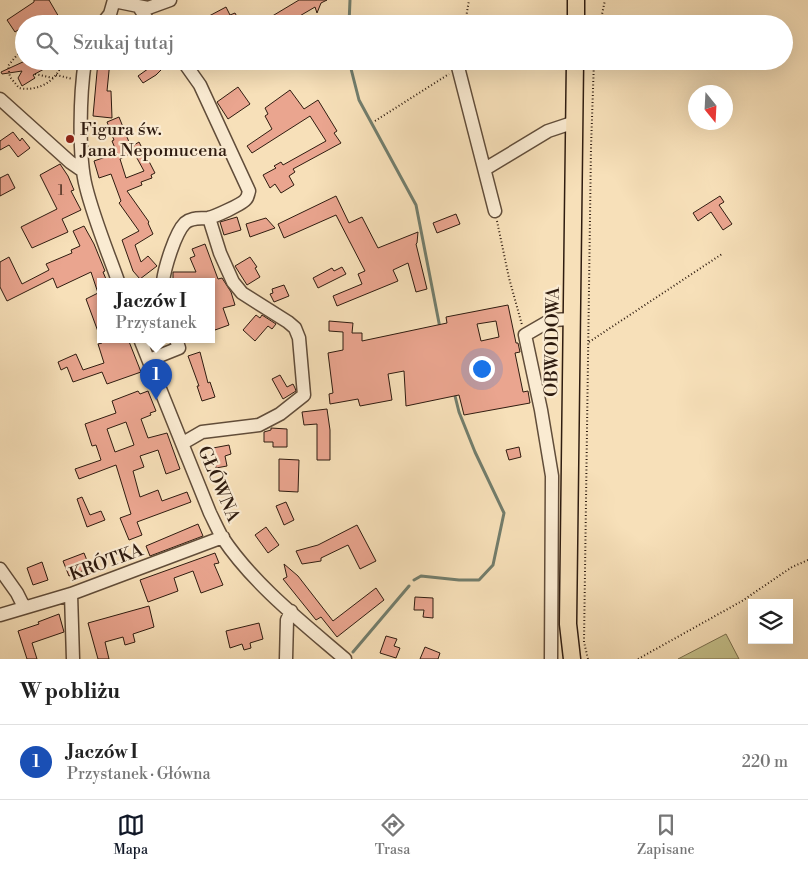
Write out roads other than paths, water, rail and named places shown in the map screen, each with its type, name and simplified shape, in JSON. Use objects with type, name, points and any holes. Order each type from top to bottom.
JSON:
[{"type":"main road","points":[[576,0],[576,15]]},
{"type":"main road","name":"OBWODOWA","points":[[563,659],[568,624],[576,70]]},
{"type":"main road","name":"OBWODOWA","points":[[568,624],[572,659]]},
{"type":"street","points":[[109,15],[114,0],[148,8],[170,0]]},
{"type":"street","points":[[139,7],[144,15]]},
{"type":"street","points":[[84,70],[82,140],[86,186],[117,278]]},
{"type":"street","points":[[165,278],[170,253],[186,222],[194,219],[209,218],[241,203],[246,199],[249,191],[200,85],[189,70]]},
{"type":"street","points":[[459,70],[496,211]]},
{"type":"street","points":[[0,99],[70,162],[84,171]]},
{"type":"street","points":[[485,168],[548,131],[575,122]]},
{"type":"street","points":[[183,442],[202,432],[259,425],[280,414],[304,396],[299,338],[295,328],[242,293],[233,282],[220,253],[209,218]]},
{"type":"street","points":[[551,659],[552,476],[541,410],[525,335],[551,320],[573,319]]},
{"type":"street","name":"GŁÓWNA","points":[[142,343],[210,513],[223,537],[248,569],[291,612],[345,659]]},
{"type":"street","points":[[149,360],[179,348],[177,343]]},
{"type":"street","name":"KRÓTKA","points":[[0,615],[71,594],[223,537]]},
{"type":"street","points":[[0,569],[17,593],[24,607]]},
{"type":"street","points":[[71,594],[72,659]]},
{"type":"street","points":[[286,659],[288,620],[291,612]]},
{"type":"waterway","points":[[349,15],[350,0]]},
{"type":"waterway","points":[[351,70],[359,100],[416,205],[440,328]]},
{"type":"waterway","points":[[414,580],[421,576],[479,580],[493,565],[504,513],[475,452],[459,412],[454,392]]},
{"type":"waterway","points":[[353,652],[409,586]]},
{"type":"place","name":"Figura św. Jana Nepomucena","points":[[70,139]]},
{"type":"place","name":"Jaczów I","points":[[156,400]]}]
